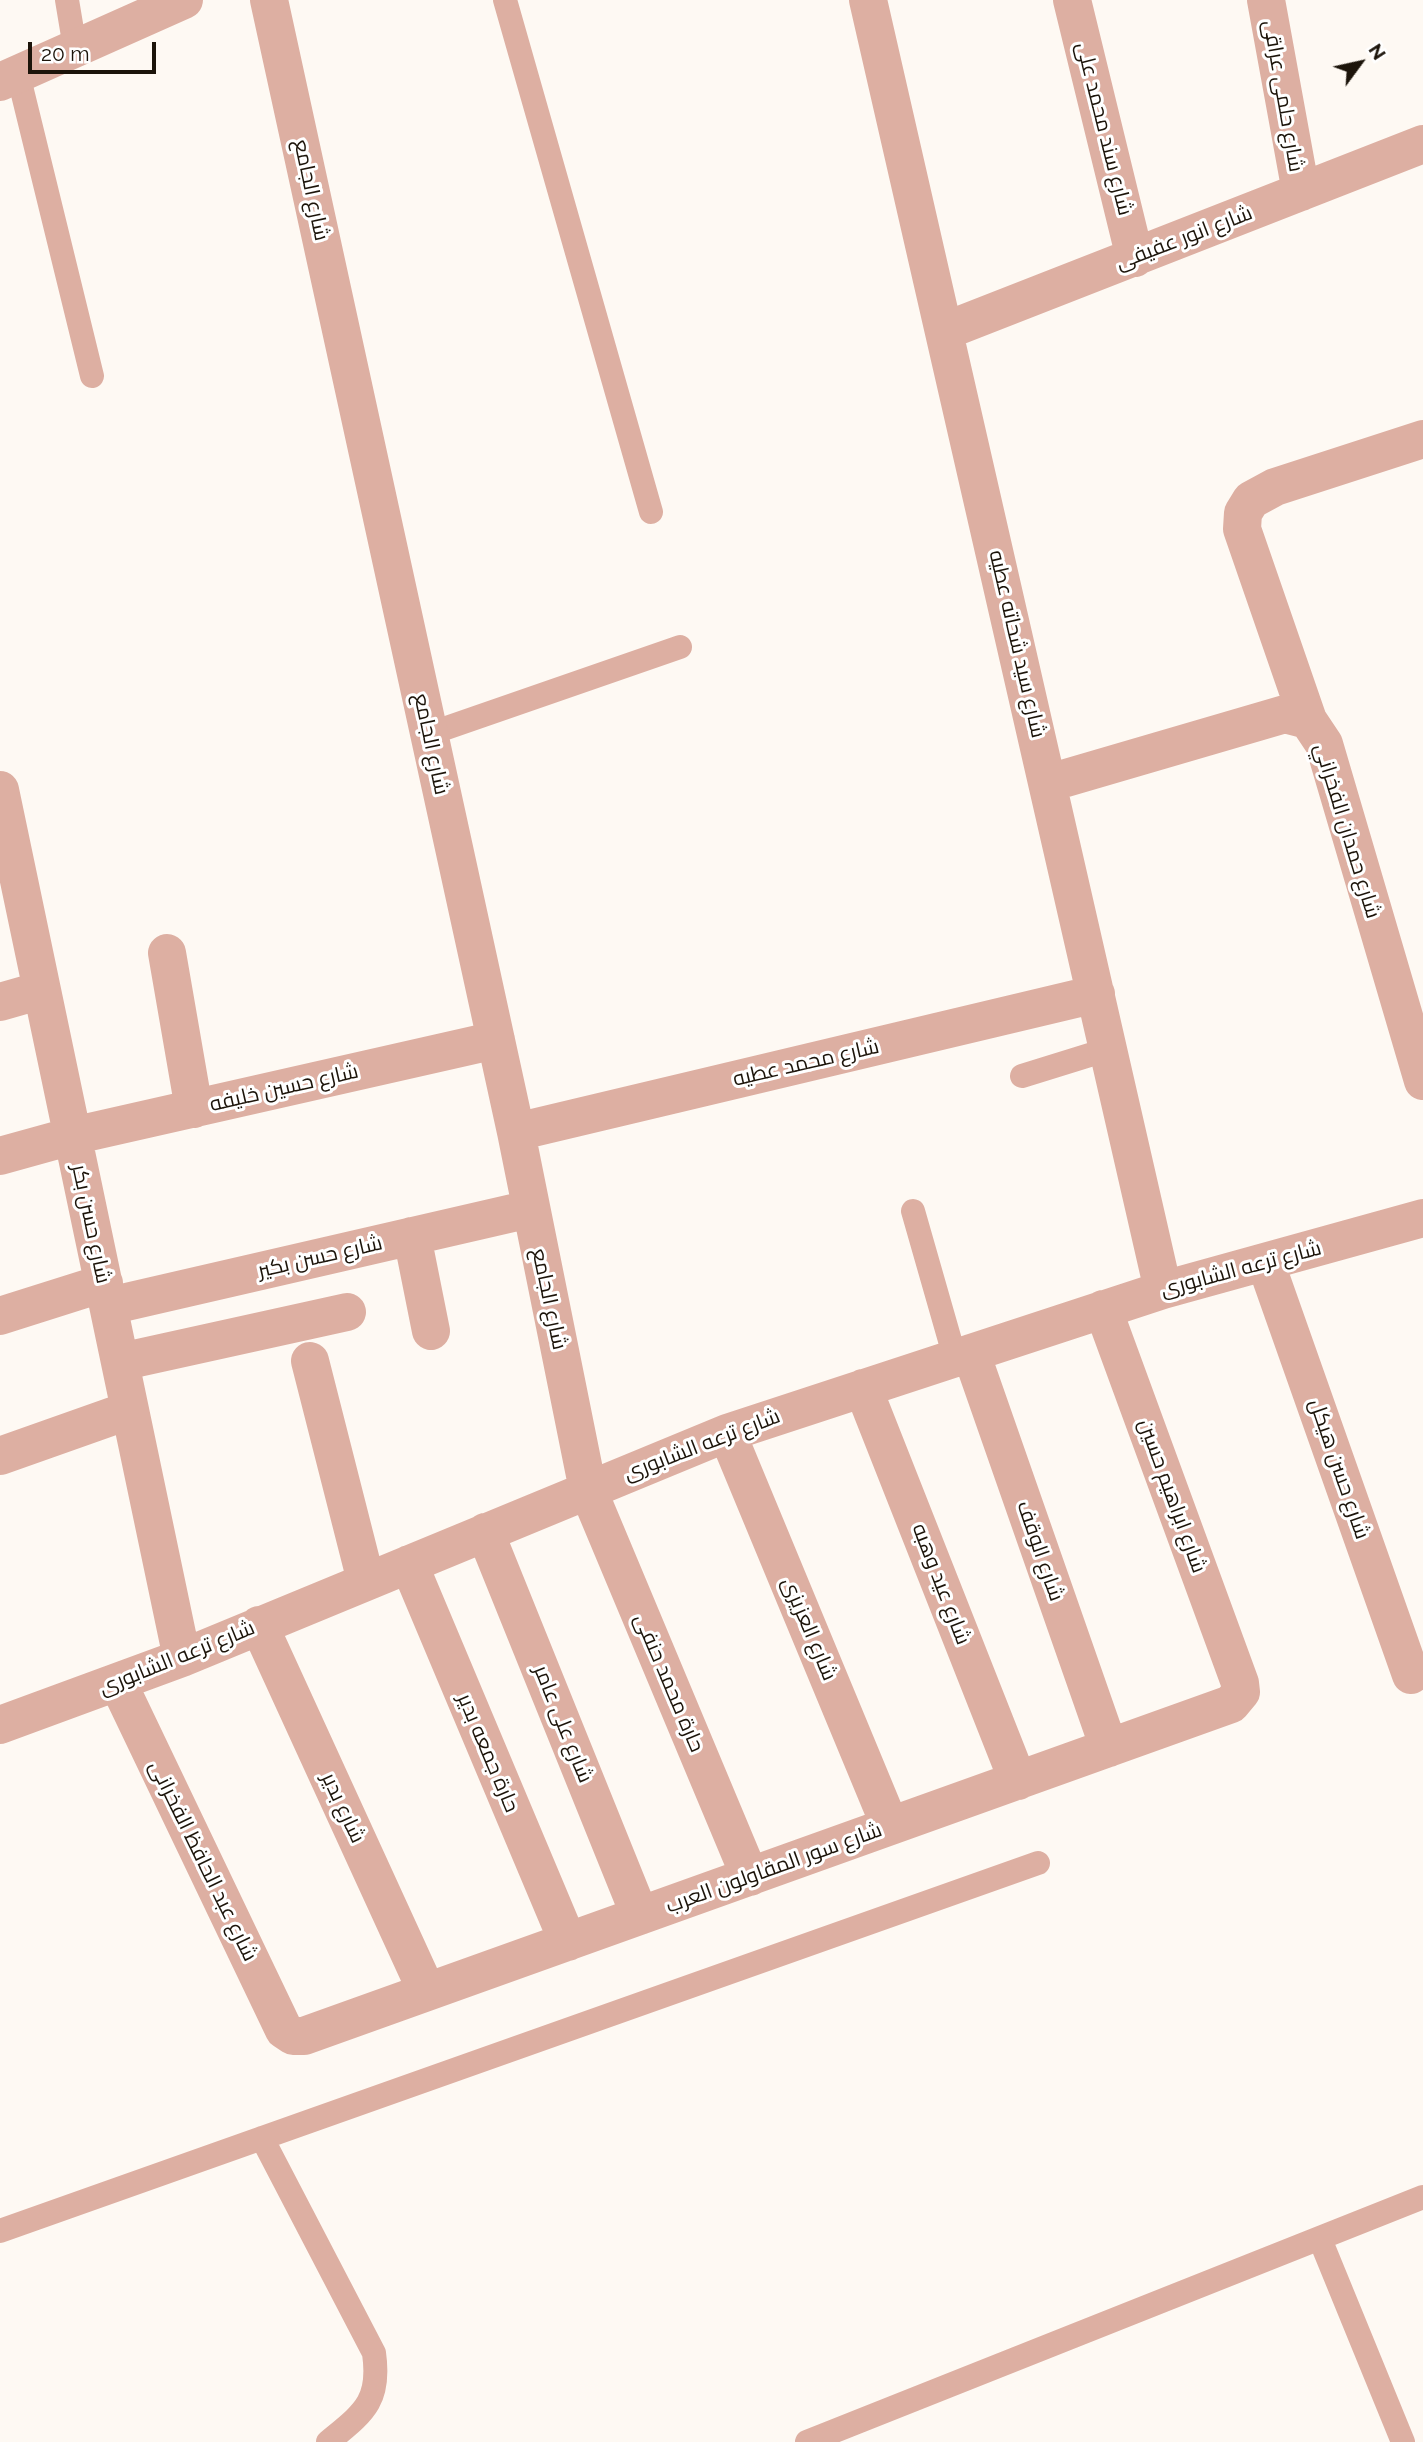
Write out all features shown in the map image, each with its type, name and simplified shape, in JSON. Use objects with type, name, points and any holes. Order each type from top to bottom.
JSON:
[{"type":"street","points":[[9,78],[184,0]]},
{"type":"street","name":"شارع الجامع","points":[[269,0],[516,1132],[588,1490]]},
{"type":"street","name":"شارع سيد شحاته عطيه","points":[[868,0],[1163,1290]]},
{"type":"street","name":"شارع سند محمد على","points":[[1072,0],[1135,258]]},
{"type":"street","name":"شارع حلمى عراقى","points":[[1266,0],[1301,192]]},
{"type":"street","name":"شارع انور عفيفى","points":[[944,331],[1423,144]]},
{"type":"street","points":[[1308,720],[1242,529],[1243,513],[1251,500],[1275,487],[1423,439]]},
{"type":"street","name":"شارع حمدان الفخراني","points":[[1049,783],[1285,714],[1308,720],[1324,744],[1423,1081]]},
{"type":"street","name":"شارع حسن بكر","points":[[1,802],[182,1658]]},
{"type":"street","points":[[167,953],[194,1108]]},
{"type":"street","points":[[0,1002],[42,990]]},
{"type":"street","name":"شارع محمد عطيه","points":[[516,1132],[1096,994]]},
{"type":"street","name":"شارع حسين خليفه","points":[[0,1156],[72,1136],[496,1040]]},
{"type":"street","name":"شارع حسن بكير","points":[[0,1316],[412,1236],[530,1209]]},
{"type":"street","name":"شارع ترعه الشابورى","points":[[0,1725],[182,1658],[727,1433],[1163,1290],[1423,1219]]},
{"type":"street","points":[[412,1236],[431,1331]]},
{"type":"street","name":"شارع حسن هيكل","points":[[1266,1264],[1412,1675]]},
{"type":"street","name":"شارع ابراهيم حسين","points":[[1103,1309],[1240,1683]]},
{"type":"street","points":[[120,1362],[347,1312]]},
{"type":"street","name":"شارع الوقف","points":[[963,1355],[1109,1748]]},
{"type":"street","points":[[310,1361],[366,1581]]},
{"type":"street","name":"شارع عيد وهبه","points":[[863,1388],[1018,1781]]},
{"type":"street","points":[[0,1456],[130,1410]]},
{"type":"street","name":"شارع العزيزى","points":[[727,1433],[891,1826]]},
{"type":"street","name":"حارة محمد حنفى","points":[[588,1490],[750,1877]]},
{"type":"street","name":"شارع على عامر","points":[[485,1532],[640,1916]]},
{"type":"street","name":"حارة جمعه بدير","points":[[409,1564],[568,1942]]},
{"type":"street","name":"شارع بدير","points":[[259,1625],[427,1992]]},
{"type":"street","name":"شارع عبد الحافظ الفخرانى","points":[[118,1683],[284,2030],[293,2036]]},
{"type":"street","name":"شارع سور المقاولون العرب","points":[[293,2036],[304,2036],[1231,1704],[1241,1692],[1240,1683]]},
{"type":"lane","points":[[67,0],[75,48]]},
{"type":"lane","points":[[505,0],[651,512]]},
{"type":"lane","points":[[9,78],[92,376]]},
{"type":"lane","points":[[429,734],[680,647]]},
{"type":"lane","points":[[1022,1076],[1109,1049]]},
{"type":"lane","points":[[913,1212],[963,1355]]},
{"type":"lane","points":[[0,2231],[1038,1863]]},
{"type":"lane","points":[[262,2138],[374,2353],[377,2373],[374,2392],[366,2410],[328,2442]]},
{"type":"lane","points":[[807,2442],[1423,2197]]},
{"type":"lane","points":[[1320,2239],[1403,2442]]}]
